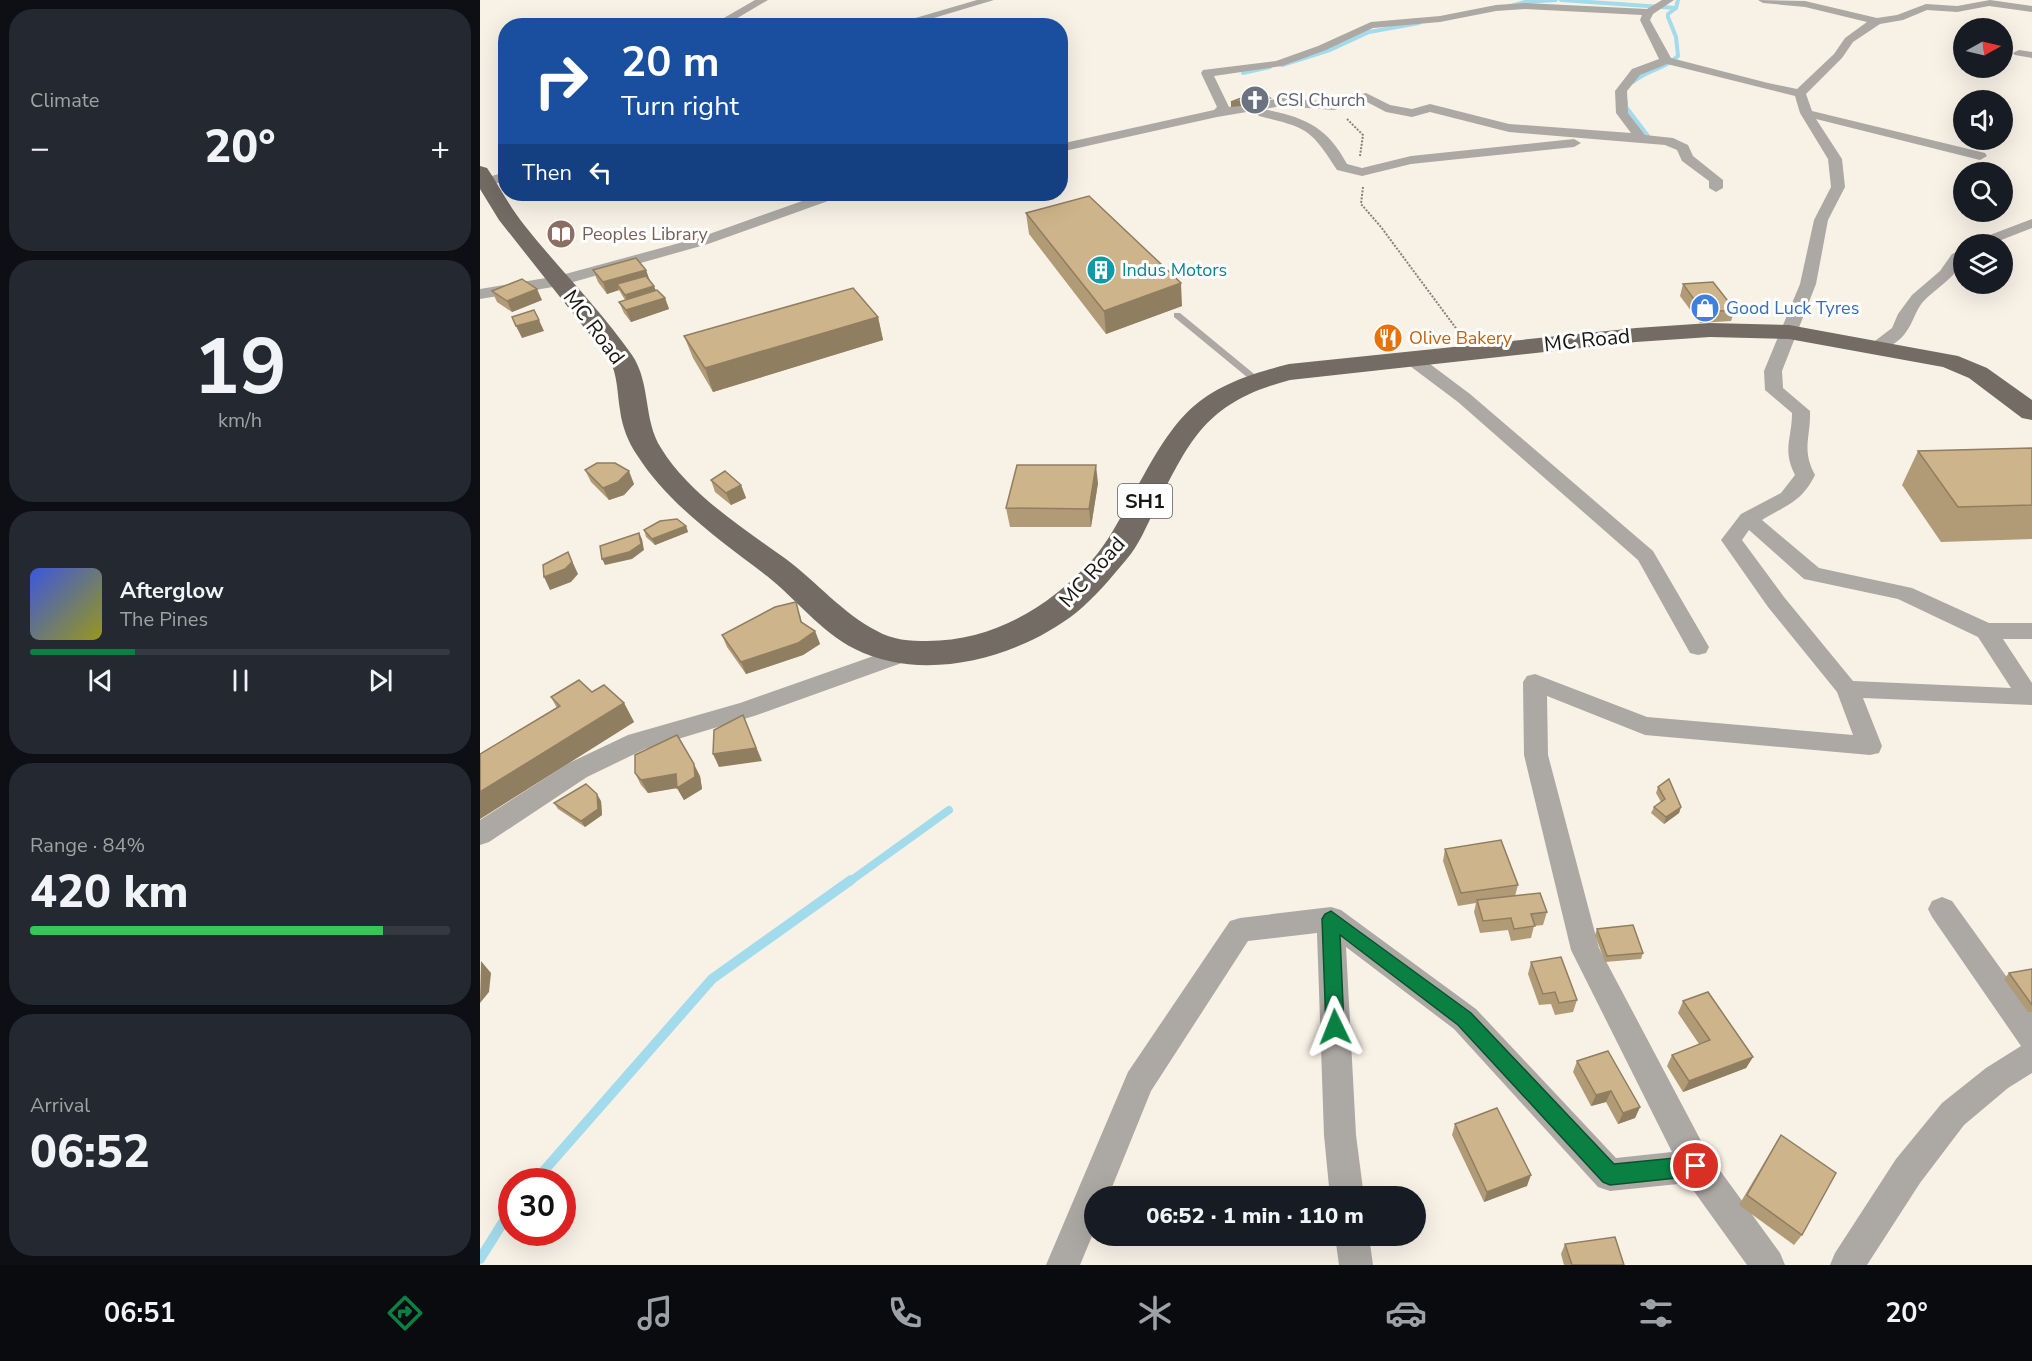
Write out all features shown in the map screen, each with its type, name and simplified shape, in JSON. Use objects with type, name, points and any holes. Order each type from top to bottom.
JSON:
[{"type":"main road","name":"MC Road","points":[[490,177],[498,194]]},
{"type":"main road","name":"MC Road","points":[[501,201],[513,226],[625,362],[634,419],[647,450],[684,495],[733,536],[795,580],[840,624],[869,642],[902,654],[933,655],[972,647],[1014,634],[1056,611],[1088,583],[1119,549],[1174,445],[1205,406],[1256,380],[1289,372],[1678,332],[1710,330],[1789,332],[1949,362],[1978,373],[2032,412]]},
{"type":"street","points":[[923,18],[989,0]]},
{"type":"street","points":[[1762,0],[1805,4],[1877,21],[1899,18],[1926,7],[1957,9],[1989,3],[2032,9]]},
{"type":"street","points":[[729,18],[760,1]]},
{"type":"street","points":[[1219,112],[1223,107],[1207,73],[1278,64],[1322,48],[1371,25],[1446,18],[1496,8],[1525,6],[1661,6]]},
{"type":"street","points":[[1661,6],[1646,20],[1666,60]]},
{"type":"street","points":[[1800,93],[1838,56],[1849,40],[1877,21]]},
{"type":"street","points":[[2019,53],[2032,55]]},
{"type":"street","points":[[1641,138],[1622,113],[1621,91],[1636,72],[1666,60],[1767,87],[1800,93]]},
{"type":"street","points":[[1768,1265],[1696,1166],[1585,950],[1536,755],[1535,682],[1645,726],[1870,746],[1847,689],[1776,602],[1731,540],[1748,519],[1792,497],[1800,489],[1805,475],[1794,452],[1802,420],[1801,411],[1774,390],[1773,371],[1808,284],[1821,220],[1838,188],[1835,159],[1806,114],[1800,93]]},
{"type":"street","points":[[1068,146],[1219,112],[1282,102],[1334,106],[1366,97],[1386,108],[1412,113],[1430,108],[1509,128],[1668,141],[1683,148],[1687,158],[1716,180],[1716,188]]},
{"type":"street","points":[[1241,110],[1290,117],[1310,127],[1330,147],[1342,167],[1362,172],[1411,160],[1641,138]]},
{"type":"street","points":[[1806,114],[1980,156]]},
{"type":"street","points":[[480,294],[559,281],[703,242],[815,201]]},
{"type":"street","points":[[2004,234],[2032,223]]},
{"type":"street","points":[[1876,347],[1899,331],[1906,314],[1918,298],[1946,274],[1953,263]]},
{"type":"street","points":[[1412,359],[1464,398],[1646,556],[1698,647]]},
{"type":"street","points":[[1748,519],[1812,574],[1904,593],[1986,631],[2032,631]]},
{"type":"street","points":[[1847,689],[2029,697],[1986,631]]},
{"type":"street","points":[[480,834],[578,770],[637,742],[746,710],[902,654]]},
{"type":"street","points":[[1942,909],[2032,1037]]},
{"type":"street","points":[[1063,1265],[1139,1083],[1240,930],[1331,919],[1465,1019],[1610,1175],[1696,1166]]},
{"type":"street","points":[[1331,919],[1340,1135],[1346,1186]]},
{"type":"street","points":[[1847,1265],[1908,1171],[1953,1114],[1997,1078],[2032,1056]]},
{"type":"street","points":[[1353,1246],[1356,1265]]},
{"type":"lane","points":[[1177,315],[1256,380]]},
{"type":"path","points":[[1334,106],[1363,135],[1360,160],[1361,204],[1394,244],[1410,268],[1422,280],[1474,352]]},
{"type":"building","points":[[1262,91],[1270,98],[1231,102],[1244,97],[1244,94]]},
{"type":"building","name":"Indus Motors","points":[[1089,196],[1181,283],[1104,311],[1026,213]]},
{"type":"building","points":[[564,224],[568,229],[553,233],[549,228]]},
{"type":"building","points":[[636,258],[646,270],[603,282],[593,270]]},
{"type":"building","points":[[646,276],[654,286],[625,295],[617,284]]},
{"type":"building","points":[[522,279],[537,289],[507,301],[492,291]]},
{"type":"building","points":[[1713,282],[1735,310],[1703,312],[1683,284]]},
{"type":"building","points":[[853,288],[878,317],[705,368],[684,336]]},
{"type":"building","points":[[657,290],[665,298],[626,310],[619,302]]},
{"type":"building","points":[[534,310],[539,320],[516,326],[512,317]]},
{"type":"building","points":[[2032,448],[2032,505],[1958,507],[1918,451]]},
{"type":"building","points":[[597,463],[615,463],[629,471],[618,482],[603,488],[585,470]]},
{"type":"building","points":[[1017,465],[1096,465],[1089,509],[1006,508]]},
{"type":"building","points":[[725,471],[741,485],[726,493],[711,480]]},
{"type":"building","points":[[677,519],[686,526],[652,539],[644,530],[660,521]]},
{"type":"building","points":[[639,533],[641,544],[629,552],[602,559],[600,546]]},
{"type":"building","points":[[568,552],[572,562],[565,569],[544,577],[543,565]]},
{"type":"building","points":[[796,602],[801,622],[815,631],[798,643],[741,662],[722,635],[775,607]]},
{"type":"building","points":[[579,680],[592,692],[604,685],[624,703],[480,792],[480,754],[560,706],[551,697]]},
{"type":"building","points":[[743,715],[756,748],[713,754],[714,730]]},
{"type":"building","points":[[677,735],[694,764],[695,777],[677,788],[676,774],[641,780],[635,773],[635,755]]},
{"type":"building","points":[[1669,779],[1681,807],[1666,817],[1654,807],[1665,799],[1658,787]]},
{"type":"building","points":[[586,784],[597,794],[598,809],[581,821],[554,803]]},
{"type":"building","points":[[1501,840],[1518,885],[1461,893],[1445,849]]},
{"type":"building","points":[[1540,893],[1547,912],[1531,914],[1535,926],[1514,929],[1511,918],[1483,921],[1477,900]]},
{"type":"building","points":[[1633,925],[1643,953],[1607,956],[1597,929]]},
{"type":"building","points":[[1561,957],[1577,1000],[1559,1003],[1555,992],[1543,994],[1531,962]]},
{"type":"building","points":[[2032,969],[2032,1005],[2009,973]]},
{"type":"building","points":[[1708,992],[1753,1057],[1689,1081],[1672,1055],[1710,1040],[1683,1001]]},
{"type":"building","points":[[1608,1051],[1640,1107],[1623,1113],[1611,1091],[1596,1095],[1577,1061]]},
{"type":"building","points":[[1497,1108],[1531,1175],[1487,1192],[1455,1124]]},
{"type":"building","points":[[1781,1135],[1836,1173],[1802,1235],[1747,1195]]},
{"type":"building","points":[[1615,1237],[1624,1265],[1572,1265],[1565,1244]]},
{"type":"waterway","points":[[1511,6],[1525,2],[1556,0]]},
{"type":"waterway","points":[[1561,0],[1676,8]]},
{"type":"waterway","points":[[1676,8],[1678,0]]},
{"type":"waterway","points":[[1633,82],[1678,56],[1676,37],[1668,17],[1668,14],[1676,8]]},
{"type":"waterway","points":[[1282,65],[1330,50],[1369,32],[1419,23]]},
{"type":"waterway","points":[[1243,73],[1270,67]]},
{"type":"waterway","points":[[1626,101],[1626,107],[1648,136]]},
{"type":"waterway","points":[[849,882],[949,810]]},
{"type":"waterway","points":[[546,1168],[712,979],[851,880]]},
{"type":"waterway","points":[[480,1259],[498,1230]]},
{"type":"place","name":"CSI Church","points":[[1255,100]]},
{"type":"place","name":"Peoples Library","points":[[561,234]]},
{"type":"place","name":"Indus Motors","points":[[1101,270]]},
{"type":"place","name":"Good Luck Tyres","points":[[1705,308]]},
{"type":"place","name":"Olive Bakery","points":[[1388,338]]},
{"type":"route","points":[[1335,1027],[1331,919],[1465,1019],[1610,1175],[1696,1166]]}]
